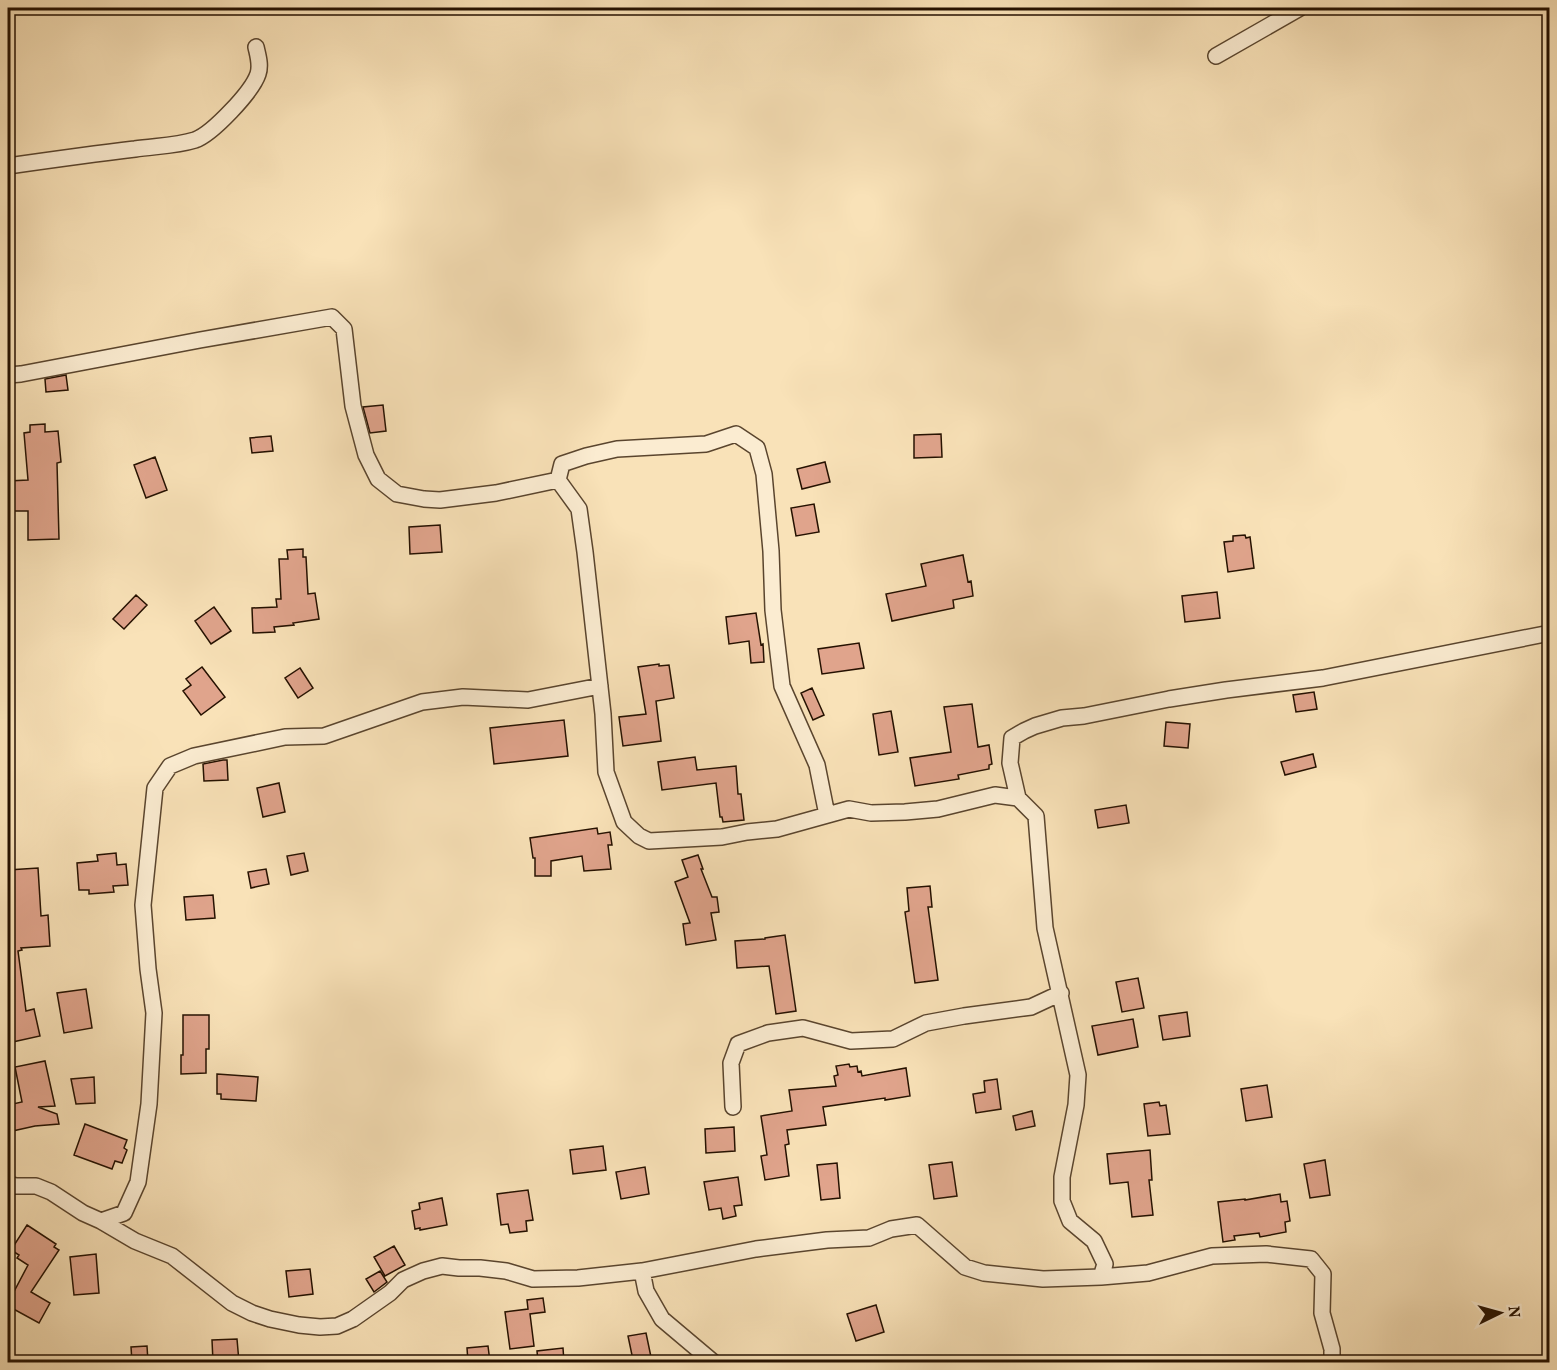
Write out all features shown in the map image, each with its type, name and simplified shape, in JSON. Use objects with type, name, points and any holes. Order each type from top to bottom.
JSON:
[{"type":"street","points":[[1216,56],[1300,8]]},
{"type":"street","points":[[8,166],[168,145],[196,139],[214,127],[246,94],[259,70],[256,47]]},
{"type":"street","points":[[8,375],[332,317],[344,329],[353,406],[366,455],[378,479],[397,494],[424,500],[440,500],[496,493],[558,480]]},
{"type":"street","points":[[827,814],[817,765],[782,686],[773,610],[771,551],[764,474],[757,448],[736,434],[706,444],[617,449],[562,464],[558,480],[579,509],[600,686],[606,772],[624,822],[639,836],[649,841],[722,837],[777,829],[849,809],[871,813],[905,812],[938,809],[995,795],[1018,798]]},
{"type":"street","points":[[1101,1277],[1105,1264],[1094,1241],[1070,1221],[1062,1202],[1062,1177],[1076,1105],[1078,1075],[1045,928],[1035,816],[1018,798],[1010,763],[1012,738],[1024,730],[1062,718],[1226,690],[1323,678],[1550,633]]},
{"type":"street","points":[[101,1221],[124,1213],[138,1182],[149,1104],[154,1013],[143,905],[155,788],[170,766],[194,756],[285,737],[324,736],[422,702],[463,697],[528,700],[600,686]]},
{"type":"street","points":[[733,1107],[731,1063],[738,1044],[768,1033],[802,1028],[852,1041],[893,1039],[926,1023],[1031,1007],[1061,993]]},
{"type":"street","points":[[8,1184],[36,1186],[51,1192],[83,1213],[135,1241],[172,1256],[232,1303],[252,1313],[270,1319],[320,1327],[337,1326],[353,1319],[390,1293],[404,1280],[423,1271],[442,1266],[506,1271],[533,1279],[578,1278],[642,1272],[756,1249],[827,1240],[869,1238],[891,1229],[917,1225],[964,1267],[984,1273],[1043,1279],[1148,1273],[1212,1256],[1266,1254],[1311,1259],[1323,1274],[1322,1313],[1332,1349],[1332,1362]]},
{"type":"street","points":[[642,1272],[646,1291],[662,1318],[713,1362]]},
{"type":"building","points":[[66,375],[68,390],[46,392],[45,379]]},
{"type":"building","points":[[383,405],[386,431],[370,433],[363,407]]},
{"type":"building","points":[[45,424],[45,432],[58,431],[61,462],[57,463],[59,539],[28,540],[28,511],[8,511],[8,481],[28,480],[24,433],[30,432],[30,425]]},
{"type":"building","points":[[941,434],[942,457],[914,458],[914,435]]},
{"type":"building","points":[[271,436],[273,451],[252,453],[250,438]]},
{"type":"building","points":[[155,457],[167,490],[146,498],[134,465]]},
{"type":"building","points":[[825,462],[830,482],[802,489],[797,469]]},
{"type":"building","points":[[814,504],[819,532],[796,536],[791,508]]},
{"type":"building","points":[[440,525],[442,552],[410,554],[409,527]]},
{"type":"building","points":[[1245,535],[1246,538],[1250,537],[1254,568],[1228,572],[1224,542],[1233,541],[1233,536]]},
{"type":"building","points":[[303,549],[303,557],[306,557],[308,594],[315,593],[319,619],[274,627],[275,632],[253,633],[252,608],[277,607],[276,599],[281,599],[279,559],[288,559],[287,550]]},
{"type":"building","points":[[963,555],[973,596],[953,600],[954,608],[892,621],[886,594],[926,586],[921,564]]},
{"type":"building","points":[[1217,592],[1220,618],[1185,622],[1182,596]]},
{"type":"building","points":[[136,595],[147,605],[124,629],[113,619]]},
{"type":"building","points":[[214,607],[231,631],[211,644],[195,621]]},
{"type":"building","points":[[756,613],[761,645],[763,644],[764,662],[751,663],[749,641],[729,644],[726,617]]},
{"type":"building","points":[[859,643],[864,668],[822,674],[818,649]]},
{"type":"building","points":[[659,664],[659,666],[669,665],[674,698],[656,701],[661,741],[623,746],[619,717],[646,714],[638,667]]},
{"type":"building","points":[[202,667],[225,697],[201,715],[183,691],[191,685],[186,679]]},
{"type":"building","points":[[300,668],[313,688],[298,698],[285,678]]},
{"type":"building","points":[[812,688],[824,715],[813,720],[801,693]]},
{"type":"building","points":[[1314,692],[1317,709],[1296,712],[1293,695]]},
{"type":"building","points":[[972,704],[978,747],[989,745],[992,764],[989,765],[989,769],[958,775],[959,779],[915,786],[910,758],[951,752],[944,707]]},
{"type":"building","points":[[891,711],[898,752],[879,755],[873,714]]},
{"type":"building","points":[[564,720],[568,756],[494,764],[490,728]]},
{"type":"building","points":[[1166,722],[1190,724],[1188,748],[1164,746]]},
{"type":"building","points":[[1313,754],[1316,767],[1285,775],[1281,762]]},
{"type":"building","points":[[695,757],[697,770],[736,766],[738,794],[741,794],[744,820],[723,822],[720,817],[716,783],[662,790],[658,762]]},
{"type":"building","points":[[227,760],[228,780],[204,781],[203,764]]},
{"type":"building","points":[[279,783],[285,812],[263,817],[257,788]]},
{"type":"building","points":[[1126,805],[1129,823],[1098,828],[1095,810]]},
{"type":"building","points":[[597,828],[598,834],[610,832],[612,845],[608,845],[611,869],[584,871],[582,856],[551,861],[551,876],[535,876],[535,858],[533,858],[530,838]]},
{"type":"building","points":[[116,853],[117,865],[126,864],[128,885],[113,886],[114,892],[89,894],[89,890],[79,890],[77,863],[98,861],[97,855]]},
{"type":"building","points":[[304,853],[308,871],[291,875],[287,856]]},
{"type":"building","points":[[698,855],[712,897],[717,897],[719,912],[711,913],[716,940],[686,945],[683,924],[690,923],[675,882],[688,877],[682,860]]},
{"type":"building","points":[[38,868],[41,916],[48,915],[50,946],[21,948],[22,950],[18,951],[26,1011],[34,1009],[40,1036],[8,1043],[8,870]]},
{"type":"building","points":[[266,869],[269,884],[251,888],[248,872]]},
{"type":"building","points":[[930,886],[932,907],[928,907],[938,980],[915,983],[905,912],[909,911],[907,888]]},
{"type":"building","points":[[213,895],[215,918],[186,920],[184,897]]},
{"type":"building","points":[[785,935],[796,1011],[776,1014],[769,966],[737,968],[735,941]]},
{"type":"building","points":[[1138,978],[1144,1008],[1122,1012],[1116,982]]},
{"type":"building","points":[[86,989],[92,1028],[64,1033],[57,993]]},
{"type":"building","points":[[1187,1012],[1190,1036],[1163,1040],[1159,1016]]},
{"type":"building","points":[[183,1015],[209,1015],[206,1073],[181,1074]]},
{"type":"building","points":[[1133,1019],[1138,1047],[1098,1055],[1092,1026]]},
{"type":"building","points":[[45,1061],[55,1106],[38,1107],[57,1114],[59,1124],[8,1132],[8,1105],[22,1102],[15,1067]]},
{"type":"building","points":[[849,1064],[850,1067],[857,1066],[862,1076],[906,1068],[910,1096],[823,1107],[826,1125],[787,1130],[789,1144],[785,1145],[789,1176],[765,1180],[761,1156],[767,1155],[761,1116],[792,1111],[789,1090],[836,1086],[834,1076],[838,1075],[836,1066]]},
{"type":"building","points":[[217,1074],[258,1077],[256,1101],[221,1099],[221,1094],[217,1094]]},
{"type":"building","points":[[94,1077],[95,1103],[76,1104],[71,1079]]},
{"type":"building","points":[[997,1079],[1001,1109],[976,1113],[973,1094],[985,1092],[984,1081]]},
{"type":"building","points":[[1267,1085],[1272,1117],[1246,1121],[1241,1089]]},
{"type":"building","points":[[1159,1102],[1160,1106],[1166,1105],[1170,1134],[1148,1136],[1144,1104]]},
{"type":"building","points":[[1032,1111],[1035,1126],[1016,1130],[1013,1116]]},
{"type":"building","points":[[85,1124],[127,1140],[124,1148],[127,1150],[122,1163],[115,1161],[112,1169],[74,1155]]},
{"type":"building","points":[[734,1127],[735,1151],[706,1153],[705,1129]]},
{"type":"building","points":[[603,1146],[606,1170],[573,1174],[570,1150]]},
{"type":"building","points":[[1150,1150],[1152,1180],[1149,1180],[1153,1215],[1132,1217],[1128,1182],[1110,1184],[1107,1154]]},
{"type":"building","points":[[1325,1160],[1330,1195],[1310,1198],[1304,1164]]},
{"type":"building","points":[[952,1162],[957,1196],[934,1199],[929,1165]]},
{"type":"building","points":[[837,1163],[840,1198],[821,1200],[817,1165]]},
{"type":"building","points":[[645,1167],[649,1194],[621,1199],[616,1172]]},
{"type":"building","points":[[738,1177],[742,1205],[734,1206],[736,1216],[723,1219],[721,1208],[709,1210],[704,1182]]},
{"type":"building","points":[[528,1190],[533,1220],[526,1221],[527,1231],[510,1233],[508,1224],[501,1225],[497,1194]]},
{"type":"building","points":[[1280,1194],[1281,1202],[1287,1201],[1290,1221],[1285,1222],[1286,1232],[1260,1237],[1259,1233],[1234,1236],[1235,1240],[1223,1242],[1218,1202]]},
{"type":"building","points":[[442,1198],[447,1225],[415,1229],[412,1211],[420,1209],[419,1203]]},
{"type":"building","points":[[27,1225],[56,1244],[54,1247],[59,1250],[31,1292],[50,1303],[39,1323],[8,1306],[28,1265],[17,1258],[19,1255],[11,1250]]},
{"type":"building","points":[[394,1246],[405,1265],[385,1276],[374,1257]]},
{"type":"building","points":[[96,1254],[99,1293],[74,1295],[70,1257]]},
{"type":"building","points":[[310,1269],[313,1294],[289,1297],[286,1271]]},
{"type":"building","points":[[380,1271],[387,1282],[374,1292],[366,1279]]},
{"type":"building","points":[[543,1298],[545,1312],[530,1314],[534,1346],[510,1349],[505,1312],[528,1309],[527,1300]]},
{"type":"building","points":[[876,1305],[884,1332],[856,1341],[847,1314]]},
{"type":"building","points":[[646,1333],[651,1357],[633,1360],[628,1336]]},
{"type":"building","points":[[237,1339],[239,1362],[213,1362],[212,1340]]},
{"type":"building","points":[[147,1346],[148,1362],[132,1362],[131,1347]]},
{"type":"building","points":[[488,1346],[490,1362],[468,1362],[467,1348]]},
{"type":"building","points":[[563,1348],[564,1362],[538,1362],[537,1351]]}]
